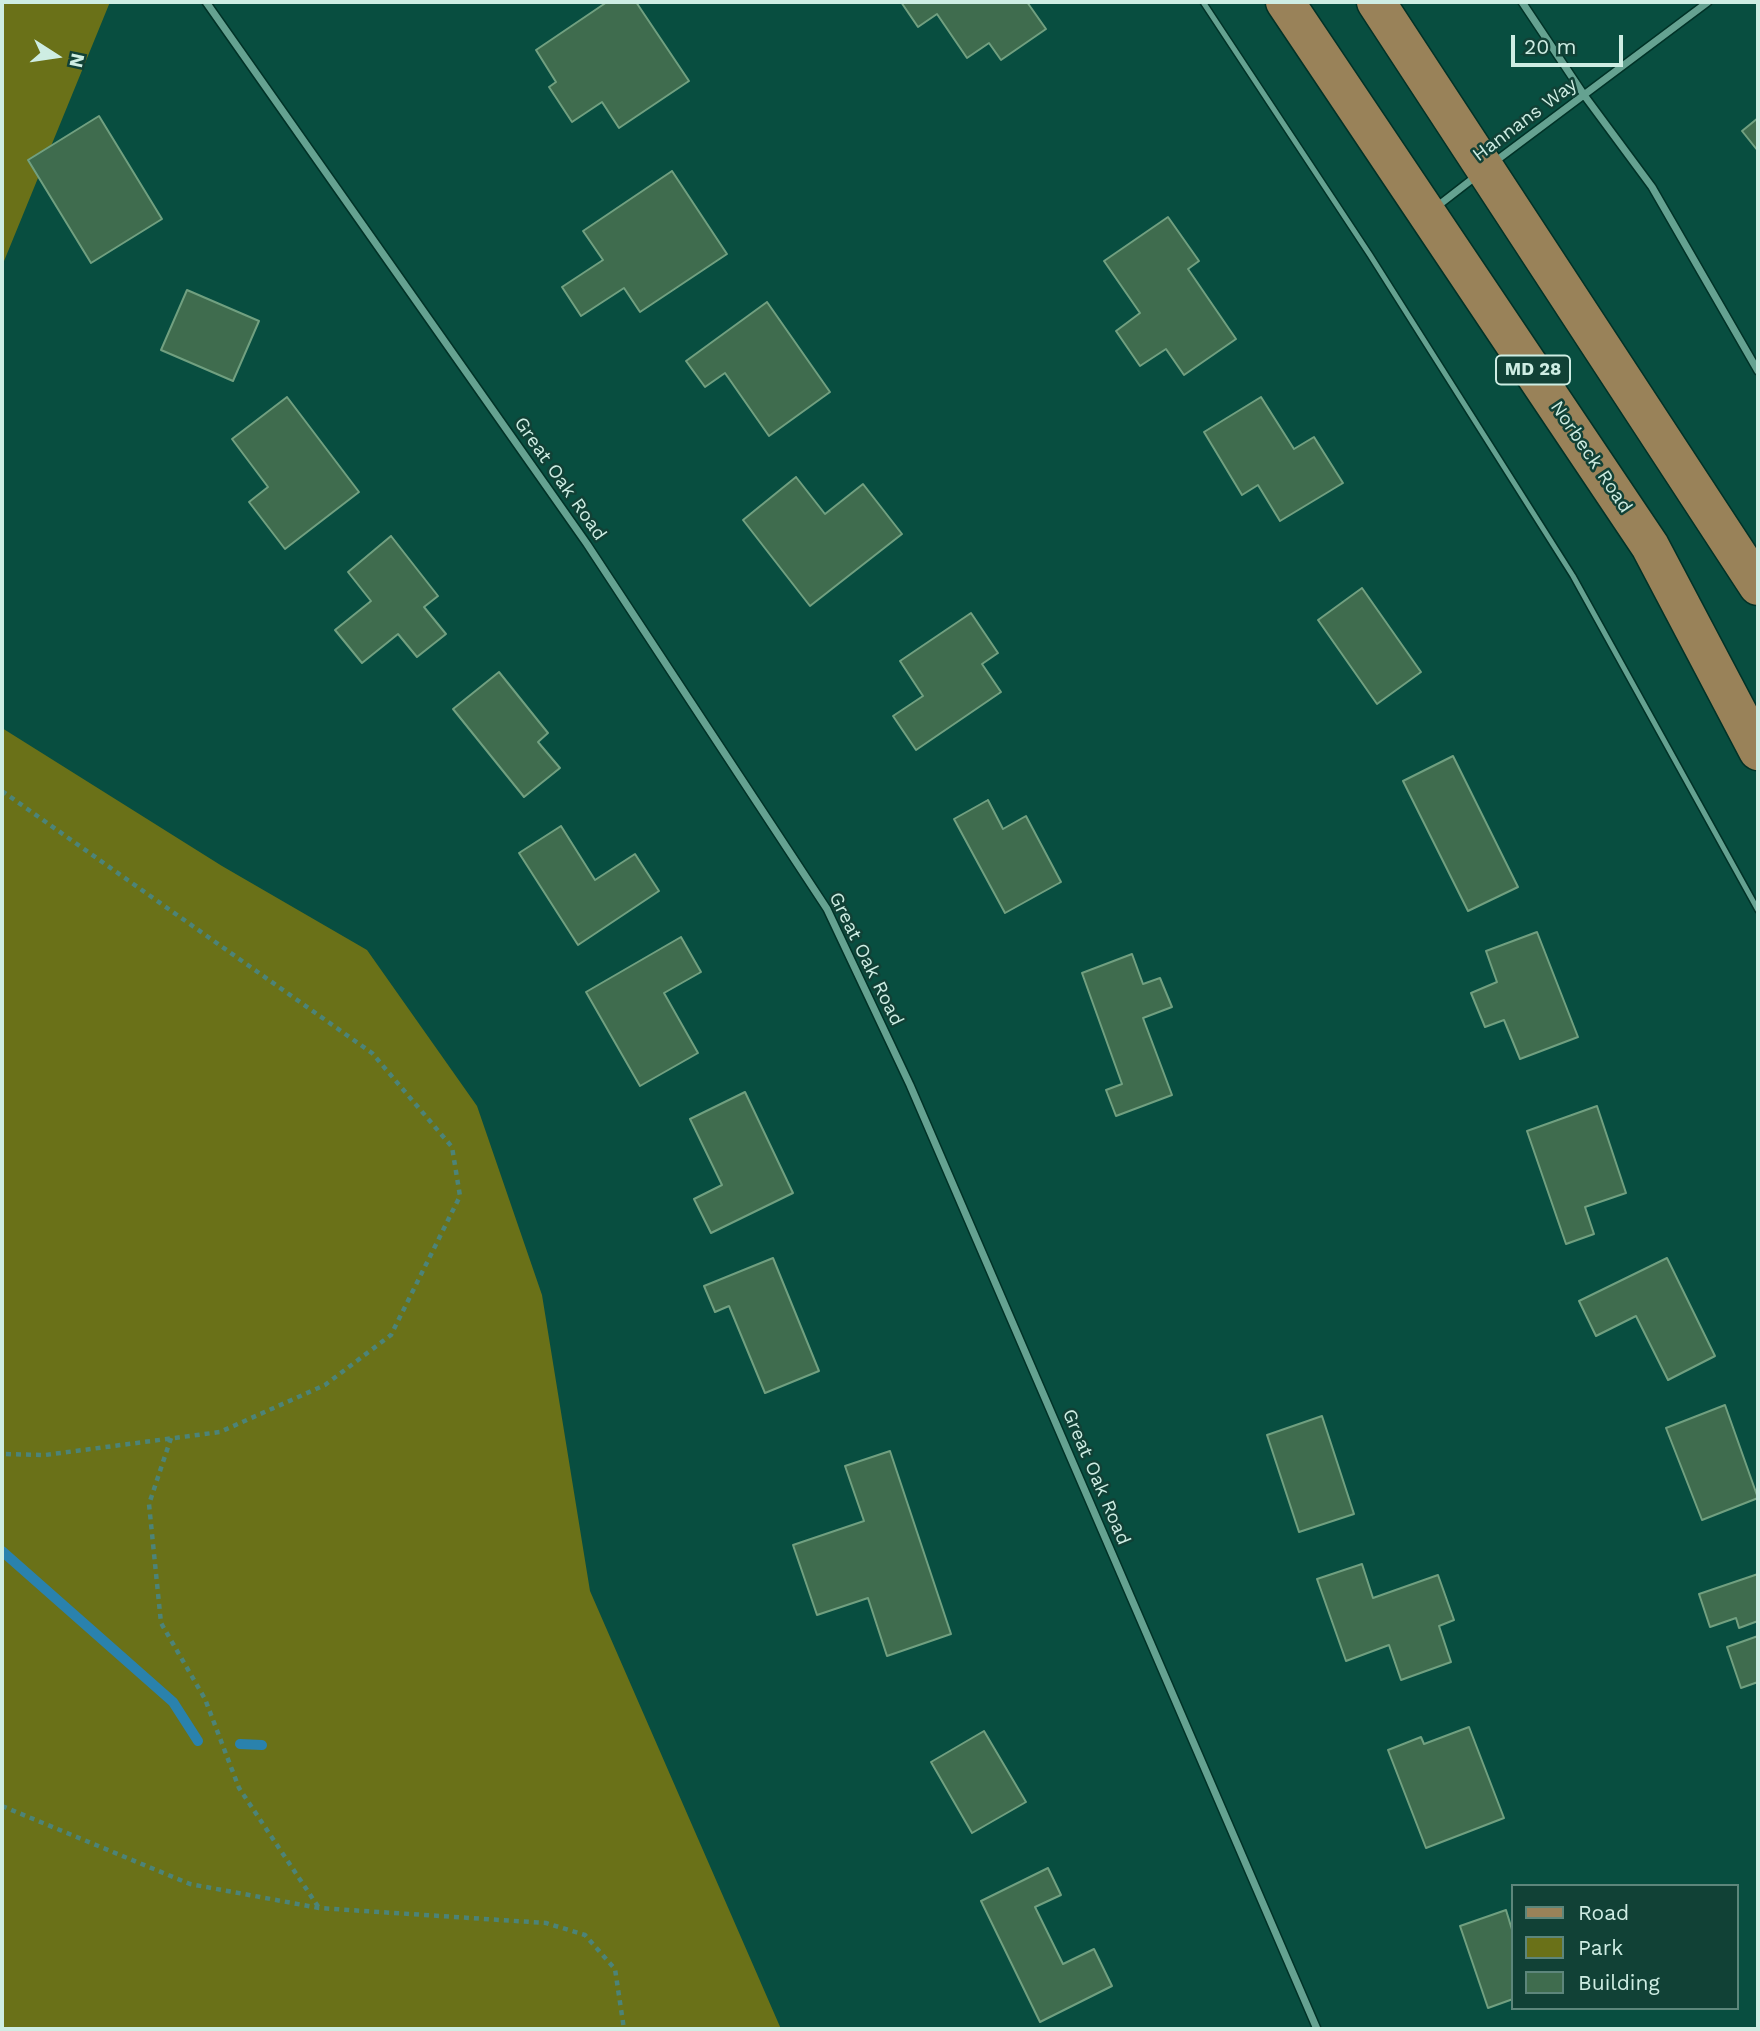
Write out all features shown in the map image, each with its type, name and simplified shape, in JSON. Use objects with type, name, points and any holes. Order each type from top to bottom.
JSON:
[{"type":"main road","name":"Norbeck Road","points":[[1285,2],[1650,546],[1758,751]]},
{"type":"main road","points":[[1377,2],[1758,586]]},
{"type":"street","name":"Great Oak Road","points":[[206,2],[587,544],[827,909],[910,1085],[1317,2029]]},
{"type":"street","points":[[1522,2],[1584,95],[1653,187],[1758,370]]},
{"type":"street","name":"Hannans Way","points":[[1429,213],[1708,2]]},
{"type":"lane","points":[[1203,2],[1377,266],[1573,576],[1758,910]]},
{"type":"path","points":[[2,791],[372,1053],[452,1147],[460,1196],[391,1335],[325,1385],[220,1432],[46,1455],[2,1454]]},
{"type":"path","points":[[171,1438],[149,1504],[161,1623],[205,1699],[239,1788],[319,1908]]},
{"type":"path","points":[[2,1807],[190,1884],[319,1908],[546,1923],[585,1935],[615,1969],[624,2029]]},
{"type":"green space","points":[[2,2],[110,2],[2,266]]},
{"type":"green space","points":[[2,728],[222,866],[367,950],[477,1106],[542,1295],[590,1591],[781,2029],[2,2029]]},
{"type":"building","points":[[607,2],[636,2],[689,81],[619,128],[602,102],[572,122],[549,87],[556,82],[536,50]]},
{"type":"building","points":[[901,2],[1027,2],[1046,29],[1001,60],[989,43],[967,58],[937,14],[918,27]]},
{"type":"building","points":[[99,116],[162,219],[91,263],[28,160]]},
{"type":"building","points":[[1758,118],[1758,151],[1742,131]]},
{"type":"building","points":[[672,171],[727,254],[640,312],[624,288],[581,316],[562,287],[603,260],[583,231]]},
{"type":"building","points":[[1168,217],[1199,261],[1188,269],[1236,339],[1184,375],[1166,349],[1140,366],[1116,331],[1140,313],[1104,261]]},
{"type":"building","points":[[187,290],[259,321],[233,381],[161,350]]},
{"type":"building","points":[[767,302],[830,392],[769,436],[725,373],[705,387],[686,361]]},
{"type":"building","points":[[287,397],[359,492],[285,549],[249,502],[268,487],[232,439]]},
{"type":"building","points":[[1261,397],[1294,449],[1314,437],[1343,483],[1280,521],[1258,485],[1242,495],[1204,432]]},
{"type":"building","points":[[796,477],[825,514],[863,484],[902,534],[810,606],[743,520]]},
{"type":"building","points":[[391,536],[438,596],[424,607],[446,634],[417,657],[398,634],[362,663],[335,630],[371,601],[348,572]]},
{"type":"building","points":[[1362,588],[1421,672],[1377,704],[1318,620]]},
{"type":"building","points":[[971,613],[998,653],[982,664],[1001,692],[916,750],[893,716],[923,696],[900,661]]},
{"type":"building","points":[[499,672],[548,733],[538,742],[560,768],[524,797],[453,709]]},
{"type":"building","points":[[1453,756],[1518,887],[1468,911],[1403,781]]},
{"type":"building","points":[[988,800],[1003,829],[1026,816],[1061,882],[1005,913],[954,819]]},
{"type":"building","points":[[561,826],[595,880],[635,854],[659,891],[578,945],[519,853]]},
{"type":"building","points":[[1537,932],[1578,1037],[1520,1059],[1504,1020],[1485,1027],[1471,993],[1497,982],[1486,951]]},
{"type":"building","points":[[681,937],[701,972],[664,993],[698,1053],[640,1086],[586,992]]},
{"type":"building","points":[[1132,954],[1143,984],[1160,978],[1172,1007],[1143,1018],[1172,1095],[1116,1116],[1106,1090],[1122,1084],[1082,973]]},
{"type":"building","points":[[745,1092],[793,1193],[711,1233],[694,1199],[722,1185],[690,1119]]},
{"type":"building","points":[[1597,1106],[1626,1193],[1585,1207],[1594,1234],[1566,1244],[1527,1131]]},
{"type":"building","points":[[773,1258],[819,1371],[765,1393],[729,1306],[715,1312],[704,1286]]},
{"type":"building","points":[[1667,1258],[1715,1356],[1668,1380],[1636,1316],[1596,1336],[1579,1301]]},
{"type":"building","points":[[1725,1405],[1758,1498],[1702,1520],[1666,1428]]},
{"type":"building","points":[[1322,1416],[1354,1514],[1299,1532],[1267,1435]]},
{"type":"building","points":[[890,1451],[951,1634],[887,1656],[868,1598],[817,1615],[793,1545],[864,1521],[845,1466]]},
{"type":"building","points":[[1362,1564],[1373,1598],[1438,1575],[1454,1620],[1439,1626],[1451,1662],[1401,1680],[1389,1645],[1346,1661],[1317,1579]]},
{"type":"building","points":[[1758,1574],[1758,1621],[1739,1628],[1736,1618],[1710,1627],[1699,1594]]},
{"type":"building","points":[[1758,1636],[1758,1682],[1741,1688],[1727,1647]]},
{"type":"building","points":[[1469,1727],[1504,1818],[1426,1848],[1388,1750],[1421,1737],[1424,1744]]},
{"type":"building","points":[[984,1731],[1026,1802],[972,1833],[931,1762]]},
{"type":"building","points":[[1048,1868],[1061,1895],[1035,1907],[1063,1964],[1094,1949],[1112,1986],[1040,2022],[981,1901]]},
{"type":"building","points":[[1506,1910],[1512,1930],[1512,1999],[1488,2008],[1460,1926]]},
{"type":"waterway","points":[[2,1551],[173,1702],[198,1741]]},
{"type":"waterway","points":[[240,1744],[262,1745]]}]
